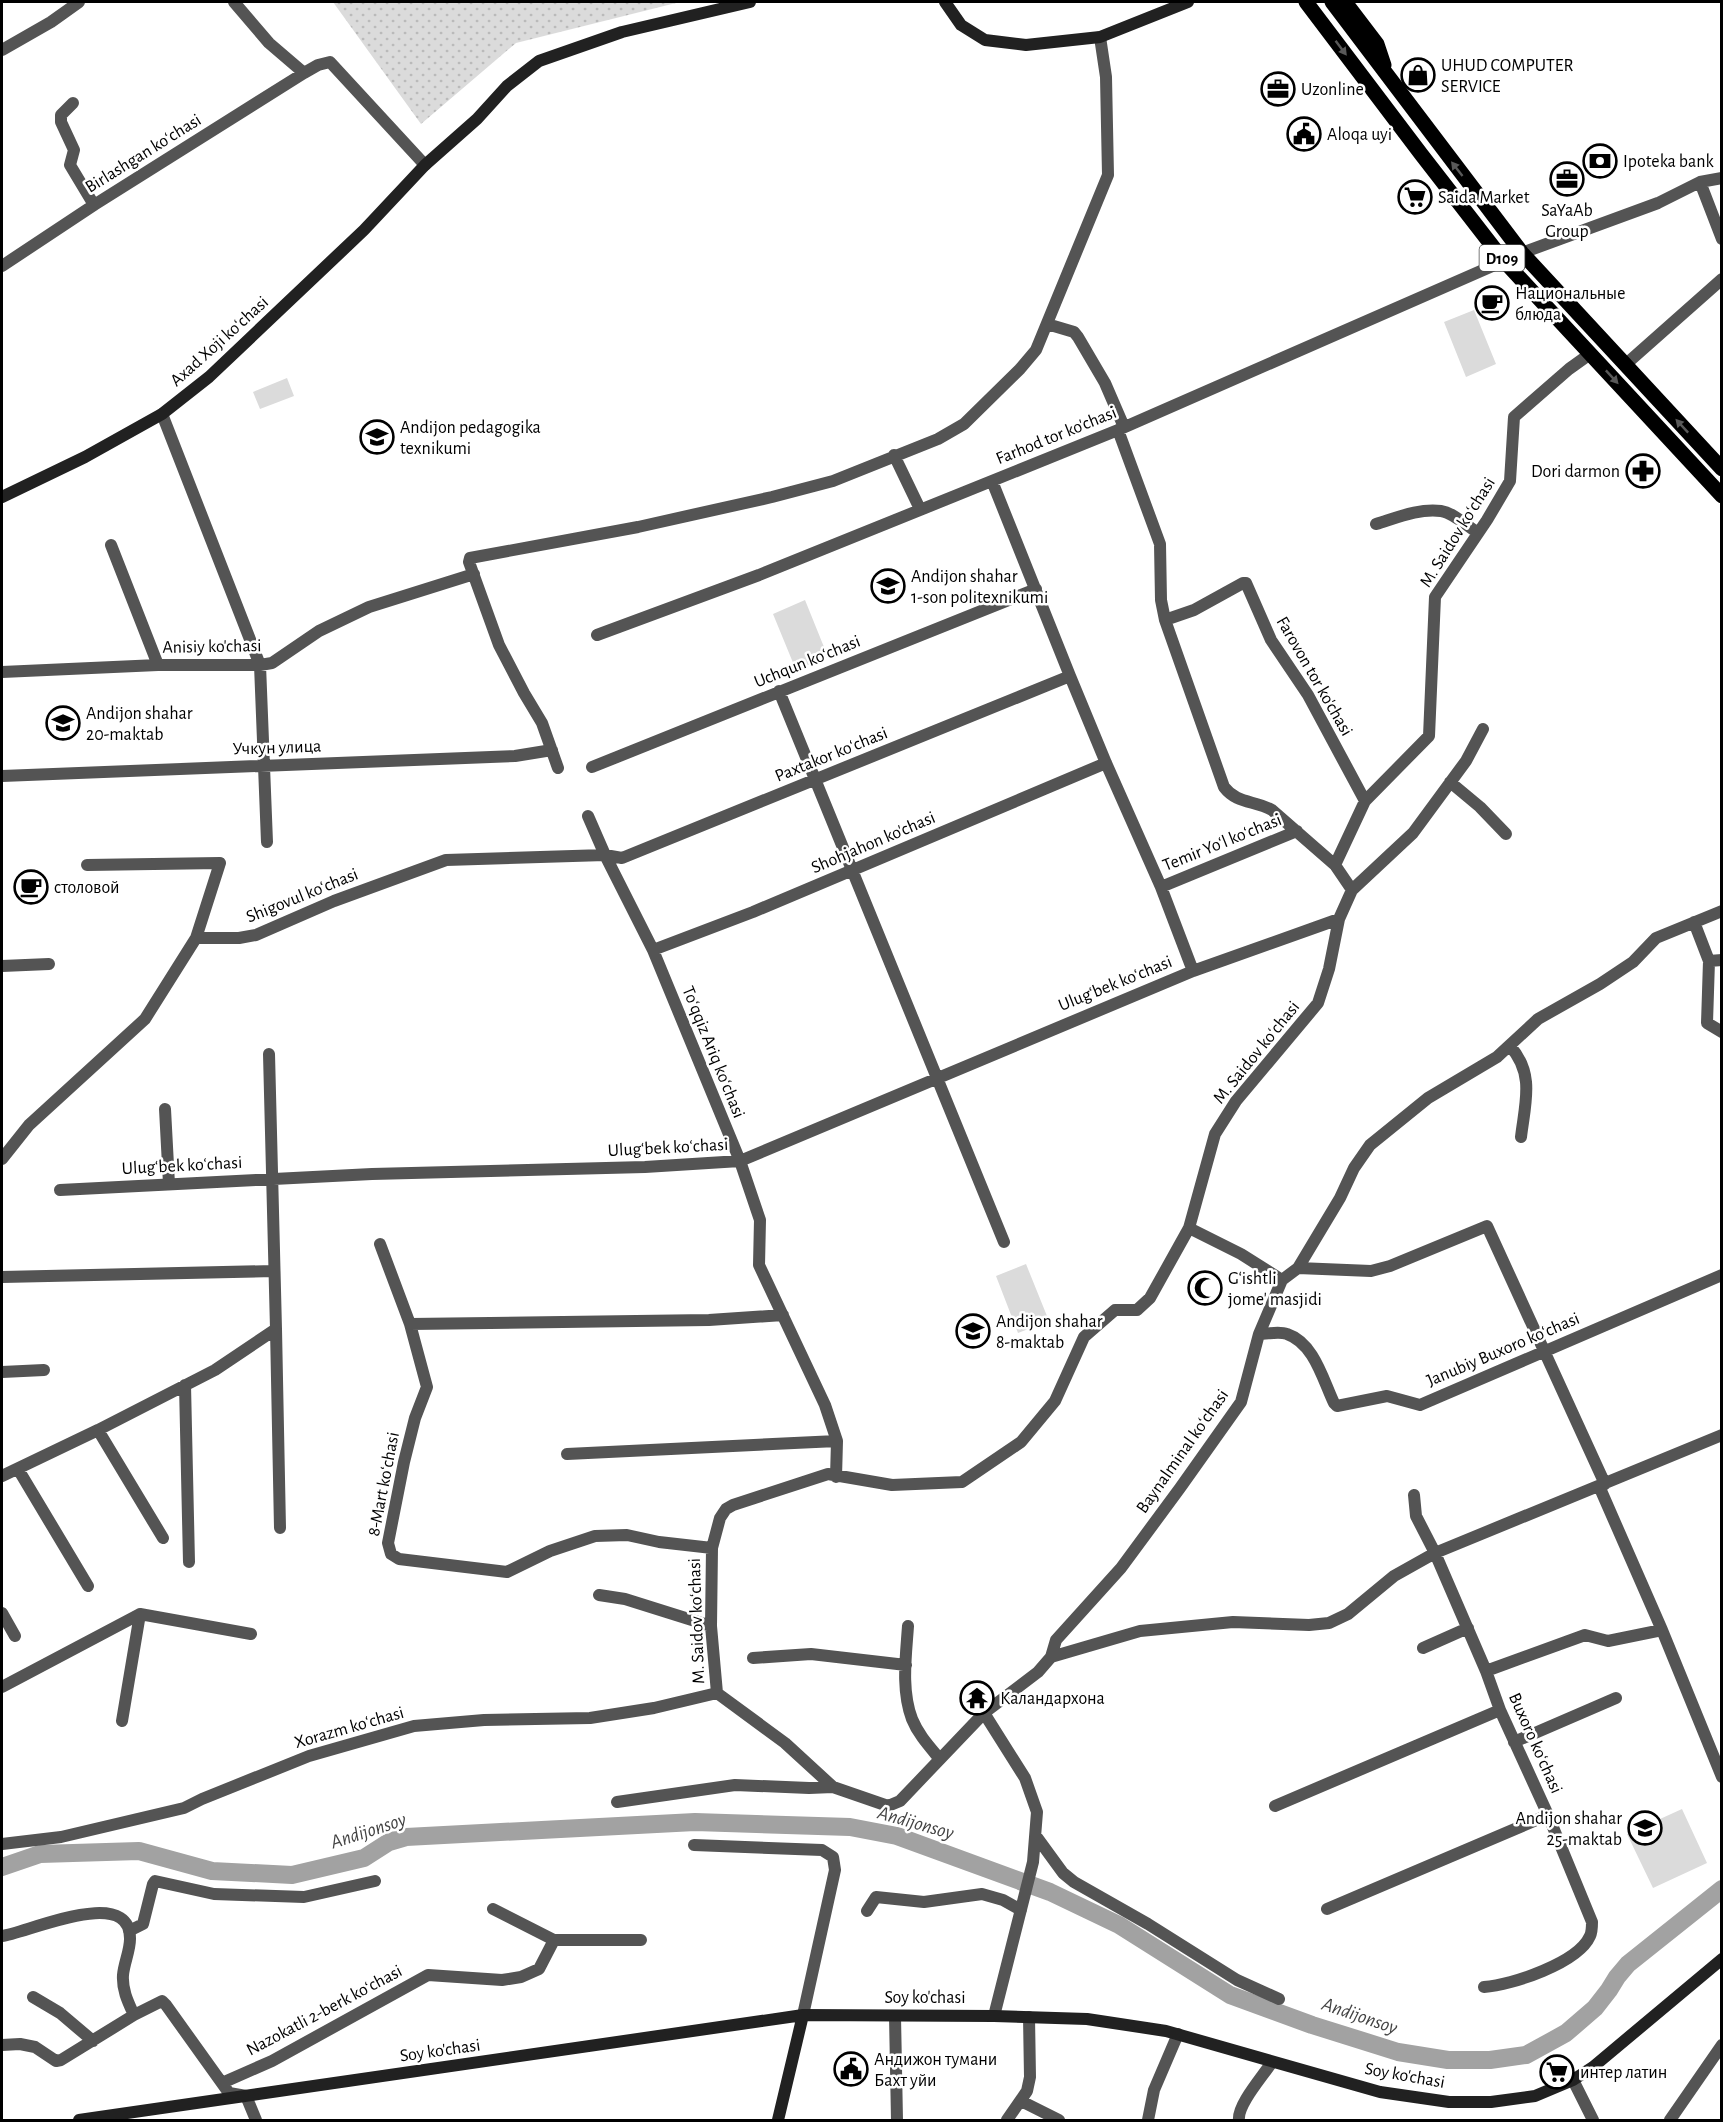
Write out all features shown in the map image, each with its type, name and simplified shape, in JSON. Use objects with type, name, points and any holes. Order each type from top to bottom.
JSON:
[{"type":"main road","name":"Axad Xoji koʻchasi","points":[[2,497],[86,457],[162,414],[209,377],[364,230],[425,165],[477,119],[507,86],[539,61],[622,32],[750,2]]},
{"type":"main road","points":[[945,2],[961,25],[985,40],[1026,45],[1100,37],[1188,2]]},
{"type":"main road","name":"D109","points":[[1306,2],[1504,261],[1722,496]]},
{"type":"main road","name":"D109","points":[[1332,2],[1522,253],[1722,469]]},
{"type":"main road","points":[[1345,2],[1377,44],[1389,79]]},
{"type":"main road","name":"Soy ko'chasi","points":[[79,2121],[803,2015],[1087,2019],[1178,2034],[1380,2092],[1449,2102],[1513,2100],[1535,2096],[1573,2080],[1612,2052],[1722,1959]]},
{"type":"main road","points":[[778,2121],[803,2015]]},
{"type":"street","points":[[2,50],[51,22],[79,2]]},
{"type":"street","points":[[234,2],[269,43],[304,73]]},
{"type":"street","points":[[558,768],[542,723],[500,645],[469,562],[470,558],[638,527],[833,481],[938,439],[964,424],[1036,350],[1108,175],[1106,77],[1100,37]]},
{"type":"street","name":"Birlashgan koʻchasi","points":[[2,266],[94,205],[304,73],[318,65],[330,62],[425,165]]},
{"type":"street","points":[[73,103],[61,115],[61,122],[74,150],[70,165],[94,205]]},
{"type":"street","name":"Farhod tor ko'chasi","points":[[597,635],[759,575],[1121,429],[1522,253],[1658,203],[1700,182],[1722,178]]},
{"type":"street","points":[[1700,182],[1722,239]]},
{"type":"street","points":[[1625,365],[1722,279]]},
{"type":"street","points":[[1047,324],[1074,332],[1105,383],[1160,544],[1161,600],[1164,620],[1224,787],[1232,797],[1263,805],[1272,810],[1335,865],[1352,890],[1413,833],[1466,761],[1483,729]]},
{"type":"street","name":"M. Saidov koʻchasi","points":[[1335,865],[1365,801],[1429,736],[1435,597],[1510,481],[1514,417],[1569,369],[1590,354]]},
{"type":"street","points":[[162,414],[260,665],[267,842]]},
{"type":"street","points":[[894,455],[920,509]]},
{"type":"street","points":[[992,481],[1106,764],[1161,887],[1193,971]]},
{"type":"street","points":[[1376,524],[1410,513],[1442,511],[1454,516],[1478,533]]},
{"type":"street","points":[[111,545],[158,665]]},
{"type":"street","name":"Anisiy ko'chasi","points":[[2,672],[272,663],[319,631],[369,607],[474,574]]},
{"type":"street","name":"Farovon tor ko'chasi","points":[[1164,620],[1194,610],[1246,583],[1271,640],[1308,695],[1365,801]]},
{"type":"street","name":"Uchqun koʻchasi","points":[[592,767],[1036,589]]},
{"type":"street","name":"Paxtakor koʻchasi","points":[[605,855],[622,858],[1070,676]]},
{"type":"street","points":[[779,691],[1004,1242]]},
{"type":"street","name":"Учкун улица","points":[[2,776],[515,756],[552,750]]},
{"type":"street","name":"Shohjahon ko'chasi","points":[[653,950],[753,912],[1106,764]]},
{"type":"street","points":[[1450,782],[1480,807],[1506,834]]},
{"type":"street","name":"Toʻqqiz Ariq koʻchasi","points":[[588,816],[653,950],[740,1161],[760,1220],[759,1265],[825,1405],[837,1441],[836,1477]]},
{"type":"street","name":"Temir Yoʻl koʻchasi","points":[[1161,887],[1297,831]]},
{"type":"street","name":"Shigovul koʻchasi","points":[[196,938],[239,938],[256,935],[334,901],[447,860],[605,855]]},
{"type":"street","points":[[2,1159],[29,1125],[145,1019],[196,938],[220,862],[87,865]]},
{"type":"street","name":"M. Saidov koʻchasi","points":[[717,1693],[711,1626],[712,1548],[720,1518],[726,1509],[828,1474],[892,1485],[962,1482],[1021,1442],[1055,1401],[1084,1337],[1115,1310],[1137,1310],[1150,1298],[1189,1228],[1215,1134],[1236,1101],[1318,1003],[1329,969],[1339,919],[1352,890]]},
{"type":"street","points":[[1189,1228],[1241,1254],[1282,1280],[1298,1268],[1340,1198],[1354,1168],[1370,1145],[1428,1098],[1497,1058],[1538,1019],[1633,962],[1656,938],[1722,911]]},
{"type":"street","name":"Ulugʻbek koʻchasi","points":[[60,1190],[272,1178],[645,1167],[740,1161],[1193,971],[1339,919]]},
{"type":"street","points":[[1694,922],[1708,962],[1706,1018],[1711,1027],[1722,1032]]},
{"type":"street","points":[[1708,962],[1722,960]]},
{"type":"street","points":[[2,966],[49,964]]},
{"type":"street","points":[[1510,1046],[1520,1057],[1526,1072],[1527,1088],[1521,1137]]},
{"type":"street","points":[[269,1054],[280,1528]]},
{"type":"street","points":[[165,1109],[169,1184]]},
{"type":"street","points":[[1298,1268],[1371,1271],[1390,1266],[1487,1226],[1602,1485],[1722,1778]]},
{"type":"street","name":"8-Mart koʻchasi","points":[[380,1244],[410,1324],[428,1387],[415,1418],[404,1462],[388,1543],[391,1554],[399,1559],[507,1572],[550,1551],[595,1536],[627,1535],[659,1542],[712,1548]]},
{"type":"street","points":[[2,1277],[273,1271]]},
{"type":"street","name":"Janubiy Buxoro koʻchasi","points":[[1259,1334],[1285,1333],[1298,1339],[1312,1356],[1337,1406],[1387,1396],[1420,1405],[1722,1275]]},
{"type":"street","name":"Baynalminal koʻchasi","points":[[833,1787],[888,1806],[900,1801],[984,1713],[1038,1672],[1051,1657],[1056,1640],[1121,1568],[1241,1402],[1259,1334],[1282,1280]]},
{"type":"street","points":[[752,1317],[765,1306],[773,1294]]},
{"type":"street","points":[[410,1324],[709,1320],[783,1315]]},
{"type":"street","points":[[2,1476],[215,1370],[276,1329]]},
{"type":"street","points":[[2,1372],[44,1370]]},
{"type":"street","points":[[184,1385],[189,1562]]},
{"type":"street","points":[[98,1430],[164,1538]]},
{"type":"street","points":[[1051,1657],[1140,1631],[1233,1622],[1309,1625],[1329,1623],[1348,1614],[1394,1576],[1435,1553],[1722,1435]]},
{"type":"street","points":[[567,1454],[837,1441]]},
{"type":"street","points":[[18,1469],[88,1586]]},
{"type":"street","name":"Buxoro koʻchasi","points":[[1414,1496],[1416,1516],[1468,1628],[1500,1710],[1548,1815],[1592,1922],[1592,1934],[1583,1946],[1554,1965],[1511,1982],[1484,1987]]},
{"type":"street","points":[[598,1595],[625,1599],[711,1626]]},
{"type":"street","points":[[2,1613],[15,1635]]},
{"type":"street","points":[[2,1687],[140,1614],[251,1634]]},
{"type":"street","points":[[122,1721],[140,1614]]},
{"type":"street","points":[[908,1626],[906,1698],[913,1721],[924,1740],[939,1758]]},
{"type":"street","points":[[1423,1648],[1468,1628]]},
{"type":"street","points":[[1486,1671],[1585,1635],[1608,1641],[1662,1630]]},
{"type":"street","points":[[753,1658],[810,1654],[906,1665]]},
{"type":"street","points":[[717,1693],[785,1743],[833,1787]]},
{"type":"street","name":"Xorazm koʻchasi","points":[[2,1844],[61,1838],[184,1808],[309,1756],[414,1726],[484,1720],[590,1718],[654,1708],[717,1693]]},
{"type":"street","points":[[1514,1742],[1616,1698]]},
{"type":"street","points":[[1275,1806],[1500,1710]]},
{"type":"street","points":[[984,1713],[1025,1778],[1037,1812],[1033,1862],[994,2016]]},
{"type":"street","points":[[617,1802],[735,1785],[833,1787]]},
{"type":"street","points":[[1327,1909],[1548,1815]]},
{"type":"street","points":[[1036,1836],[1062,1873],[1074,1882],[1148,1924],[1237,1980],[1279,1999]]},
{"type":"street","points":[[694,1845],[822,1850],[832,1857],[835,1870],[803,2015]]},
{"type":"street","points":[[129,1931],[143,1924],[155,1881],[214,1894],[304,1897],[375,1881]]},
{"type":"street","points":[[867,1911],[876,1897],[924,1902],[982,1894],[1023,1906]]},
{"type":"street","points":[[493,1909],[554,1940],[641,1940]]},
{"type":"street","points":[[2,1936],[60,1918],[102,1912],[114,1914],[125,1923],[129,1931],[130,1941],[123,1975],[124,1994],[134,2015]]},
{"type":"street","name":"Nazokatli 2-berk koʻchasi","points":[[222,2083],[272,2061],[428,1975],[502,1980],[521,1977],[539,1969],[554,1940]]},
{"type":"street","points":[[33,1997],[60,2013],[93,2041]]},
{"type":"street","points":[[2,2045],[20,2044],[35,2047],[56,2061],[61,2060],[134,2015],[162,2001],[229,2092],[246,2096],[256,2121]]},
{"type":"street","points":[[895,2016],[897,2121]]},
{"type":"street","points":[[1007,2121],[1028,2091],[1030,2077],[1029,2017]]},
{"type":"street","points":[[1148,2121],[1154,2090],[1178,2034]]},
{"type":"street","points":[[1670,2121],[1722,2045]]},
{"type":"street","points":[[1239,2121],[1238,2114],[1242,2106],[1272,2062]]},
{"type":"street","points":[[1573,2080],[1593,2121]]},
{"type":"street","points":[[1021,2101],[1059,2121]]},
{"type":"shaded area","points":[[333,2],[680,2],[516,43],[421,124]]},
{"type":"shaded area","points":[[1474,310],[1496,364],[1466,377],[1444,322]]},
{"type":"shaded area","points":[[287,378],[294,396],[260,409],[253,392]]},
{"type":"shaded area","points":[[805,600],[828,657],[796,670],[773,614]]},
{"type":"shaded area","points":[[1026,1264],[1049,1321],[1018,1333],[996,1276]]},
{"type":"shaded area","points":[[1682,1809],[1707,1863],[1653,1888],[1627,1834]]},
{"type":"waterway","name":"Andijonsoy","points":[[2,1867],[40,1854],[139,1851],[212,1871],[292,1875],[364,1858],[389,1842],[406,1837],[695,1822],[850,1827],[897,1836],[1050,1892],[1119,1925],[1230,1995],[1312,2025],[1398,2052],[1448,2060],[1490,2060],[1526,2055],[1566,2033],[1595,2008],[1628,1964],[1722,1889]]},
{"type":"place","name":"UHUD COMPUTER SERVICE","points":[[1418,75]]},
{"type":"place","name":"Uzonline","points":[[1278,89]]},
{"type":"place","name":"Aloqa uyi","points":[[1304,134]]},
{"type":"place","name":"Ipoteka bank","points":[[1600,161]]},
{"type":"place","name":"SaYaAb Group","points":[[1567,179]]},
{"type":"place","name":"Saida Market","points":[[1415,197]]},
{"type":"place","name":"Национальные блюда","points":[[1492,303]]},
{"type":"place","name":"Andijon pedagogika texnikumi","points":[[377,437]]},
{"type":"place","name":"Dori darmon","points":[[1643,471]]},
{"type":"place","name":"Andijon shahar 1-son politexnikumi","points":[[888,586]]},
{"type":"place","name":"Andijon shahar 20-maktab","points":[[63,723]]},
{"type":"place","name":"столовой","points":[[31,887]]},
{"type":"place","name":"Gʻishtli jome' masjidi","points":[[1205,1288]]},
{"type":"place","name":"Andijon shahar 8-maktab","points":[[973,1331]]},
{"type":"place","name":"Каландархона","points":[[977,1698]]},
{"type":"place","name":"Andijon shahar 25-maktab","points":[[1645,1828]]},
{"type":"place","name":"Андижон тумани Бахт уйи","points":[[851,2069]]},
{"type":"place","name":"интер латин","points":[[1557,2072]]}]
